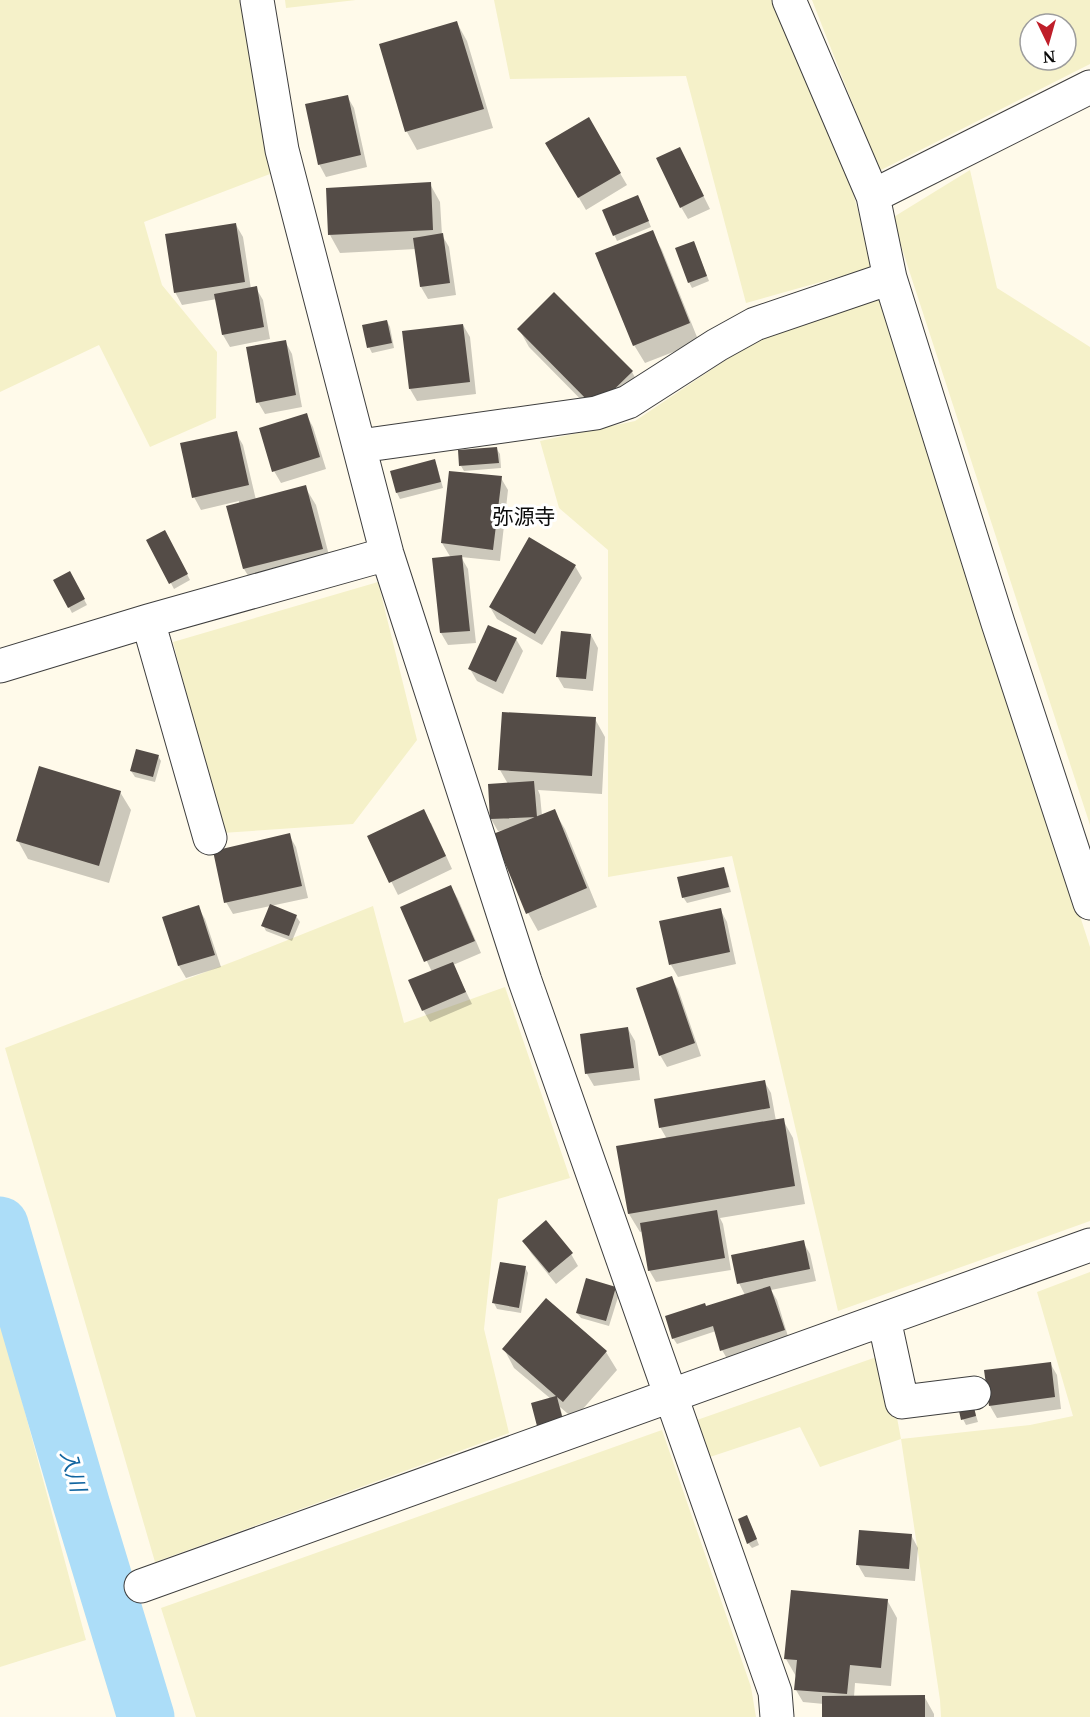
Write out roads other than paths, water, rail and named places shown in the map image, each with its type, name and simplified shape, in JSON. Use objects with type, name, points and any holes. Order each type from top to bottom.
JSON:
[{"type":"street","points":[[257,0],[282,150],[387,554],[525,981],[775,1692],[777,1717]]},
{"type":"street","points":[[789,0],[873,196],[891,278],[998,623],[1090,903]]},
{"type":"street","points":[[873,196],[1090,87]]},
{"type":"street","points":[[360,446],[596,413],[628,402],[754,324],[891,278]]},
{"type":"street","points":[[0,666],[148,621],[387,554]]},
{"type":"street","points":[[148,621],[210,838]]},
{"type":"street","points":[[141,1586],[1090,1245]]},
{"type":"street","points":[[884,1319],[902,1402],[974,1393]]},
{"type":"waterway","name":"入川","points":[[0,1225],[146,1717]]},
{"type":"district","name":"弥源寺","points":[[524,517]]}]
